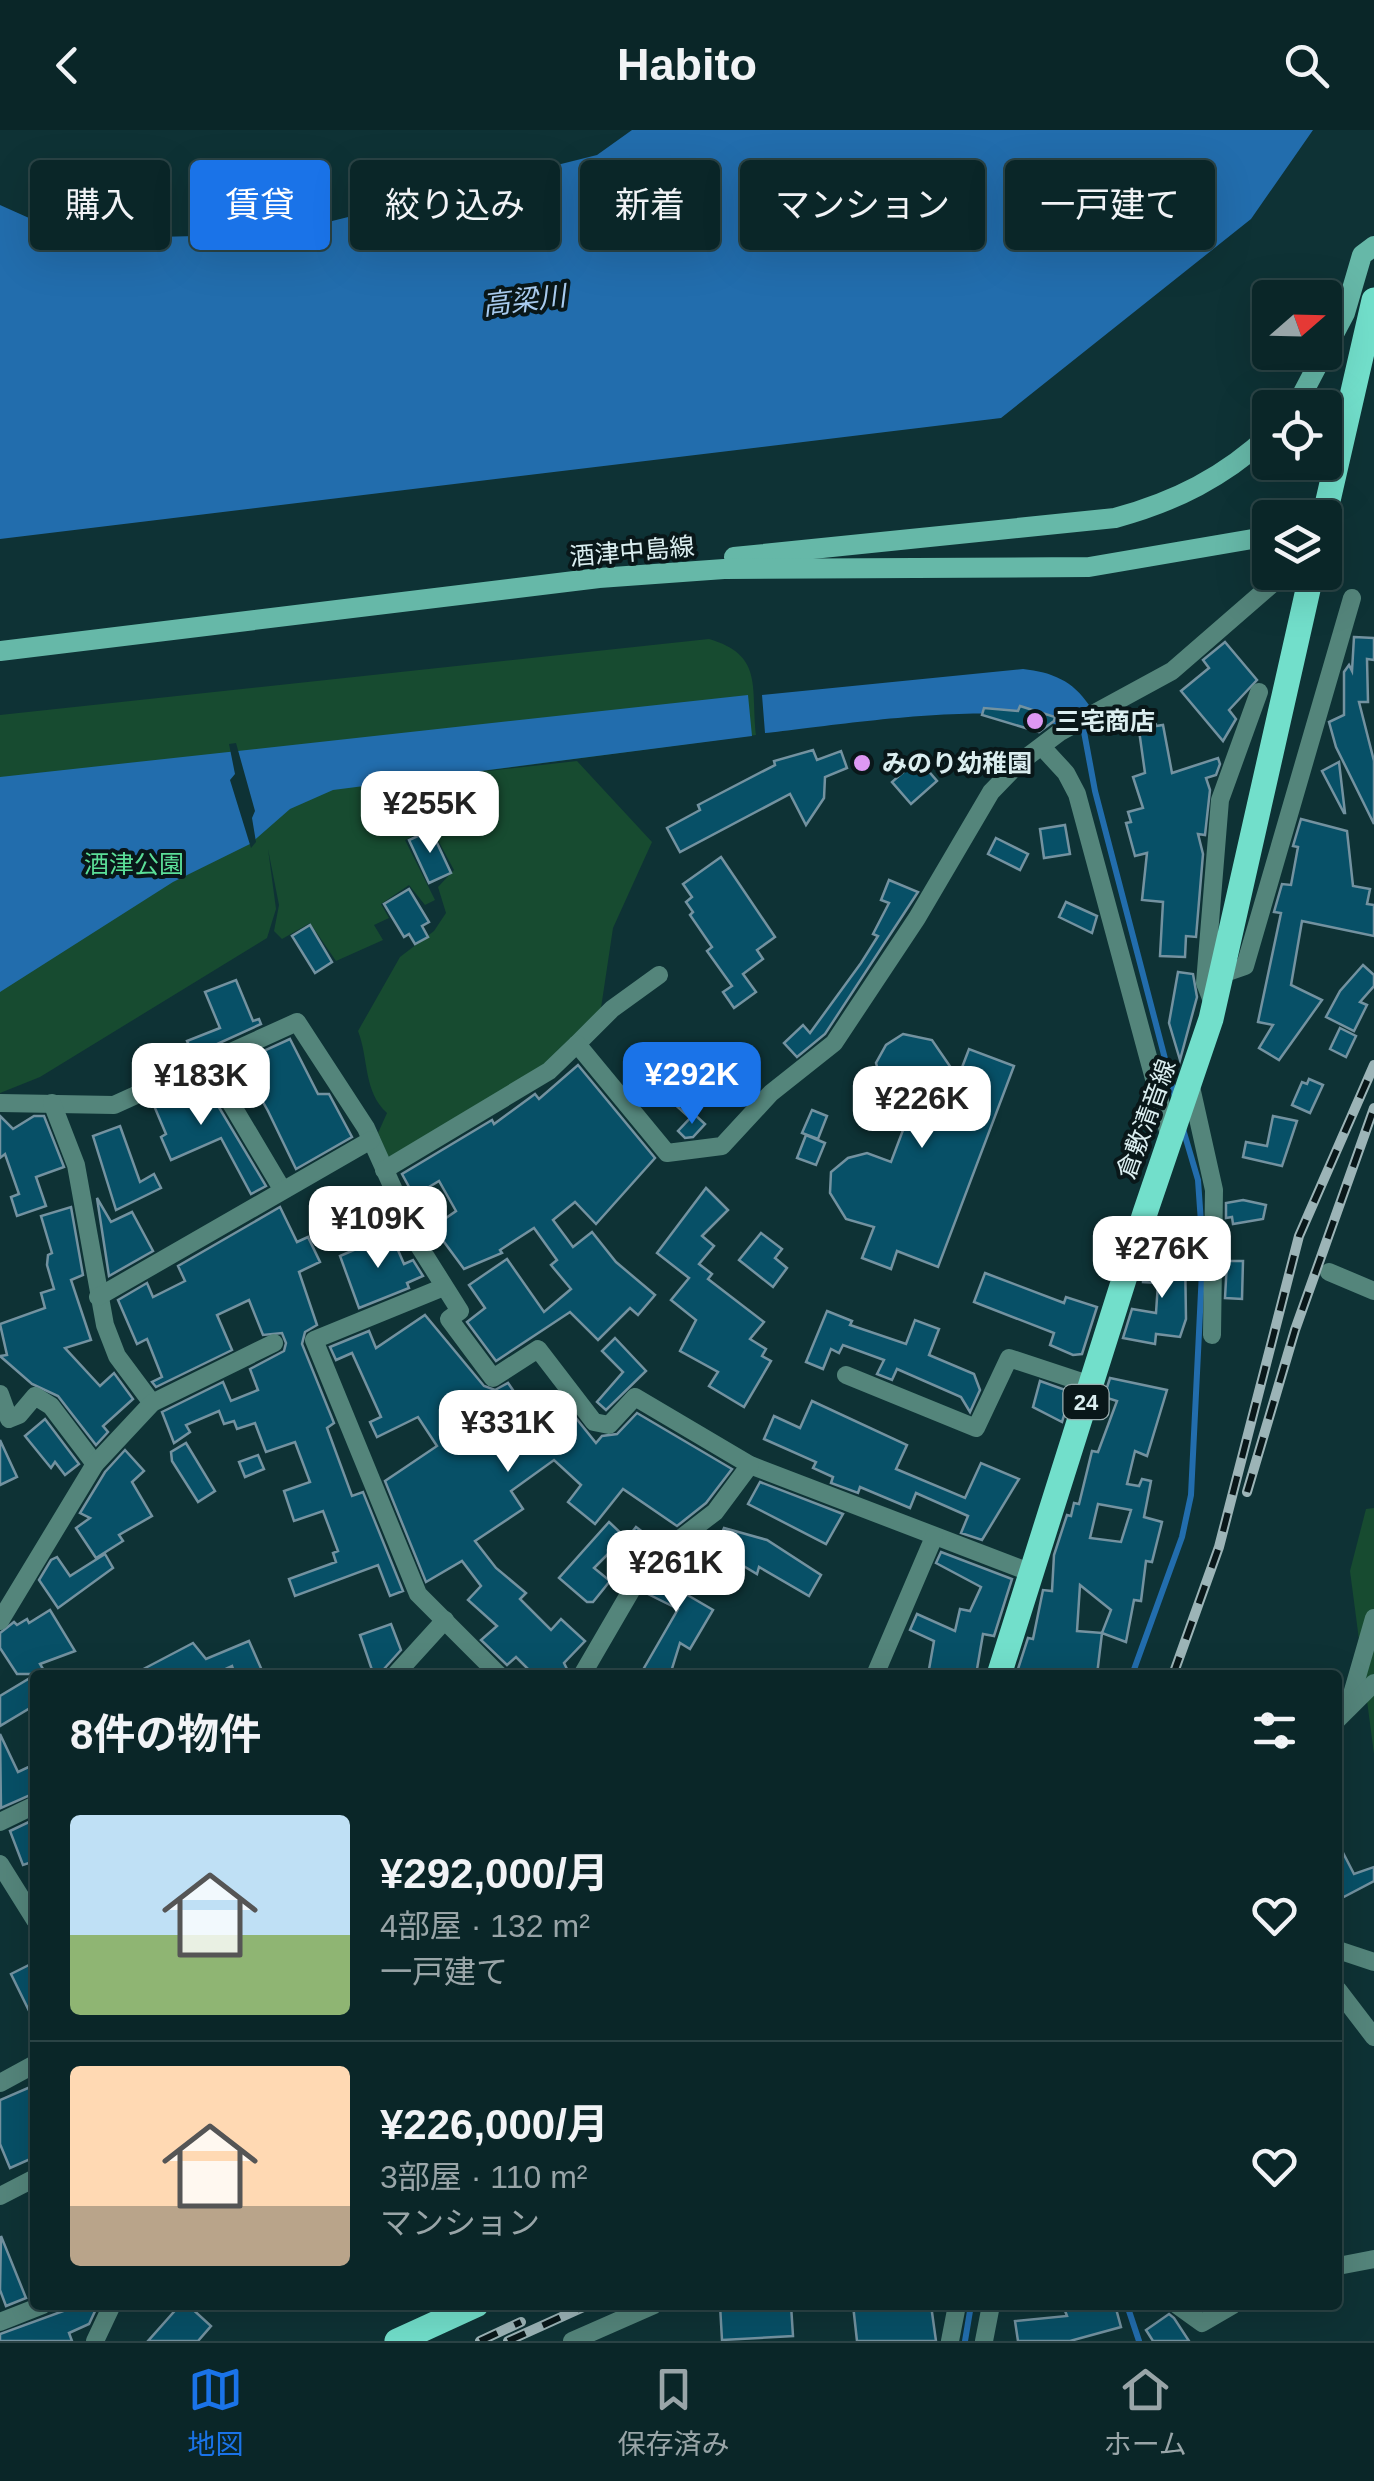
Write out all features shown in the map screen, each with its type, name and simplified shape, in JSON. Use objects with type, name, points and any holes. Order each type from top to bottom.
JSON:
[{"type":"main road","points":[[1305,390],[1345,314],[1362,255],[1374,246]]},
{"type":"main road","points":[[1328,500],[1374,300]]},
{"type":"main road","points":[[628,576],[793,549],[1115,518],[1159,506],[1202,486],[1252,448]]},
{"type":"main road","name":"酒津中島線","points":[[0,650],[628,576],[926,564],[1089,566],[1252,539]]},
{"type":"main road","name":"倉敷清音線","points":[[1001,1670],[1214,1006],[1308,590]]},
{"type":"main road","points":[[397,2341],[458,2310]]},
{"type":"street","points":[[577,1044],[667,1153],[722,1146],[772,1094],[834,1044],[917,918],[991,792],[1019,763],[1060,732],[1172,671],[1265,590]]},
{"type":"street","points":[[1222,974],[1246,966],[1352,598]]},
{"type":"street","points":[[1214,1006],[1205,983],[1220,800],[1259,692]]},
{"type":"street","points":[[1043,748],[1077,794],[1172,1134]]},
{"type":"street","points":[[384,1170],[549,1071],[612,1009],[659,975]]},
{"type":"street","points":[[0,1103],[114,1104],[297,1022],[371,1140],[419,1246],[460,1311],[449,1319],[493,1378],[538,1349],[594,1422],[609,1425],[635,1397],[750,1466],[1032,1573]]},
{"type":"street","points":[[207,1063],[282,1189]]},
{"type":"street","points":[[1189,1092],[1214,1190],[1212,1335]]},
{"type":"street","points":[[52,1103],[76,1166],[98,1297],[116,1356],[152,1403]]},
{"type":"street","points":[[98,1297],[371,1140]]},
{"type":"street","points":[[1329,1272],[1374,1291]]},
{"type":"street","points":[[444,1286],[314,1340],[418,1594],[494,1670]]},
{"type":"street","points":[[0,1621],[95,1464],[152,1403],[274,1343]]},
{"type":"street","points":[[846,1375],[976,1428],[1009,1358],[1091,1385]]},
{"type":"street","points":[[0,1394],[9,1419],[20,1416],[35,1396],[51,1406],[76,1446],[95,1464]]},
{"type":"street","points":[[585,1670],[646,1565],[716,1512],[750,1466]]},
{"type":"street","points":[[876,1670],[934,1537]]},
{"type":"street","points":[[1343,1713],[1374,1618]]},
{"type":"street","points":[[400,1670],[445,1620]]},
{"type":"street","points":[[1343,1713],[1374,1684]]},
{"type":"street","points":[[0,1822],[30,1807]]},
{"type":"street","points":[[0,1864],[30,1912]]},
{"type":"street","points":[[1342,1951],[1374,1962]]},
{"type":"street","points":[[1342,1995],[1374,2037]]},
{"type":"street","points":[[0,2083],[30,2067]]},
{"type":"street","points":[[0,2196],[30,2181]]},
{"type":"street","points":[[1342,2265],[1374,2259]]},
{"type":"street","points":[[0,2322],[30,2310]]},
{"type":"street","points":[[95,2341],[110,2310]]},
{"type":"street","points":[[572,2341],[643,2310]]},
{"type":"street","points":[[950,2341],[956,2310]]},
{"type":"street","points":[[984,2341],[990,2310]]},
{"type":"street","points":[[1183,2310],[1202,2323],[1224,2310]]},
{"type":"green space","name":"酒津公園","points":[[709,639],[726,646],[746,663],[753,687],[756,735],[461,774],[577,761],[652,842],[613,928],[601,1008],[541,1067],[398,1157],[388,1156],[378,1133],[387,1113],[370,1085],[358,1031],[400,957],[434,931],[446,913],[438,887],[454,870],[431,827],[405,840],[435,900],[425,905],[409,885],[381,904],[389,918],[374,925],[383,940],[336,961],[310,923],[282,939],[274,931],[279,905],[268,849],[276,909],[267,938],[40,1077],[0,1093],[0,715]]},
{"type":"green space","points":[[1374,1508],[1374,1754],[1350,1571],[1366,1509]]},
{"type":"water","name":"高梁川","points":[[632,130],[1313,130],[1251,219],[1215,248],[1215,160],[1005,160],[1005,250],[1212,250],[1001,418],[0,539],[0,205],[30,218],[30,250],[170,250],[170,237],[190,236],[190,250],[330,250],[330,222],[350,217],[350,250],[560,250],[560,164],[597,155]]},
{"type":"water","points":[[1023,669],[1061,679],[1089,705],[1059,727],[1036,718],[963,714],[765,733],[762,695]]},
{"type":"water","points":[[748,695],[752,736],[333,790],[290,809],[250,844],[173,882],[0,992],[0,777]]},
{"type":"pier","points":[[236,743],[255,811],[252,818],[256,842],[251,848],[230,780],[235,774],[229,744]]},
{"type":"building","points":[[1354,637],[1374,638],[1374,660],[1367,659],[1368,702],[1359,702],[1374,761],[1374,824],[1336,747],[1329,722],[1344,715],[1344,672],[1349,665],[1352,671]]},
{"type":"building","points":[[1225,642],[1257,680],[1229,710],[1236,719],[1223,741],[1181,691],[1209,668],[1203,660]]},
{"type":"building","name":"三宅商店","points":[[1020,706],[1055,717],[1054,721],[1039,732],[982,715],[984,708],[1018,711]]},
{"type":"building","points":[[1154,714],[1156,726],[1163,725],[1172,773],[1218,758],[1220,764],[1216,775],[1206,778],[1210,790],[1205,835],[1198,834],[1203,854],[1196,937],[1186,936],[1185,957],[1160,956],[1163,902],[1142,900],[1147,853],[1135,856],[1126,823],[1131,822],[1128,812],[1143,808],[1133,777],[1145,773],[1137,716]]},
{"type":"building","points":[[813,750],[817,760],[841,751],[847,768],[825,777],[824,798],[806,825],[790,794],[680,852],[667,828],[700,810],[698,805],[775,765],[774,761]]},
{"type":"building","points":[[918,759],[937,781],[911,804],[892,782]]},
{"type":"building","points":[[1339,762],[1345,813],[1322,771]]},
{"type":"building","points":[[1301,819],[1347,831],[1353,886],[1370,889],[1367,904],[1374,905],[1374,936],[1302,921],[1291,985],[1322,1000],[1279,1060],[1259,1048],[1273,1025],[1258,1022],[1281,913],[1274,912],[1282,884],[1291,885],[1298,847],[1293,846]]},
{"type":"building","points":[[1065,825],[1070,854],[1044,858],[1040,829]]},
{"type":"building","points":[[431,830],[451,873],[429,883],[409,840]]},
{"type":"building","points":[[996,838],[1028,854],[1020,870],[988,854]]},
{"type":"building","points":[[721,857],[775,937],[757,950],[763,959],[743,974],[756,992],[734,1008],[723,992],[732,986],[707,951],[712,947],[690,915],[693,912],[686,902],[692,897],[683,884]]},
{"type":"building","points":[[889,880],[918,892],[825,1034],[797,1057],[784,1043],[803,1025],[810,1033],[861,963],[878,936],[873,934],[889,903],[881,900]]},
{"type":"building","points":[[409,889],[429,922],[422,926],[428,937],[415,944],[409,934],[404,937],[384,904]]},
{"type":"building","points":[[1066,902],[1097,916],[1092,933],[1059,917]]},
{"type":"building","points":[[310,925],[332,962],[315,973],[292,936]]},
{"type":"building","points":[[1363,965],[1374,975],[1374,986],[1360,1002],[1367,1005],[1354,1031],[1326,1017],[1340,991]]},
{"type":"building","points":[[1178,972],[1193,974],[1197,997],[1180,1060],[1169,1023]]},
{"type":"building","points":[[236,980],[253,1021],[259,1019],[261,1024],[193,1055],[187,1041],[220,1028],[205,992]]},
{"type":"building","points":[[1340,1028],[1356,1036],[1346,1057],[1330,1049]]},
{"type":"building","points":[[903,1034],[932,1040],[958,1078],[969,1049],[1014,1066],[938,1267],[897,1251],[891,1269],[862,1258],[874,1227],[846,1219],[830,1193],[831,1172],[848,1158],[867,1153],[891,1162],[911,1109],[884,1092],[876,1063],[886,1045]]},
{"type":"building","points":[[290,1039],[318,1094],[329,1094],[352,1137],[296,1169],[268,1111],[254,1086],[248,1088],[237,1063]]},
{"type":"building","points":[[578,1065],[655,1158],[596,1224],[575,1202],[553,1220],[573,1247],[592,1232],[616,1262],[655,1295],[638,1315],[630,1308],[598,1340],[570,1312],[496,1361],[467,1322],[485,1308],[469,1285],[507,1259],[544,1312],[571,1289],[551,1265],[557,1260],[534,1228],[500,1250],[502,1253],[464,1269],[433,1227],[456,1211],[439,1181],[414,1196],[402,1174],[492,1120],[494,1124],[535,1094],[539,1099]]},
{"type":"building","points":[[666,1070],[703,1103],[690,1118],[653,1085]]},
{"type":"building","points":[[202,1079],[266,1186],[251,1194],[221,1138],[171,1160],[161,1137],[166,1134],[152,1101]]},
{"type":"building","points":[[1309,1079],[1323,1085],[1310,1113],[1292,1105],[1302,1082],[1307,1084]]},
{"type":"building","points":[[812,1110],[827,1116],[818,1139],[802,1133]]},
{"type":"building","points":[[694,1114],[705,1124],[693,1137],[685,1138],[678,1131]]},
{"type":"building","points":[[0,1116],[13,1129],[34,1116],[44,1116],[64,1167],[36,1177],[46,1206],[17,1216],[11,1197],[19,1194],[5,1154],[0,1158]]},
{"type":"building","points":[[1273,1116],[1297,1121],[1282,1166],[1243,1157],[1246,1142],[1267,1146]]},
{"type":"building","points":[[120,1126],[140,1182],[154,1174],[161,1188],[116,1210],[93,1136]]},
{"type":"building","points":[[806,1135],[825,1143],[816,1165],[797,1158]]},
{"type":"building","points":[[706,1188],[728,1210],[702,1236],[714,1246],[699,1264],[712,1274],[708,1279],[764,1322],[750,1339],[766,1349],[762,1356],[771,1361],[744,1407],[709,1386],[718,1372],[680,1351],[696,1320],[671,1300],[689,1278],[657,1253]]},
{"type":"building","points":[[97,1198],[111,1222],[132,1212],[153,1251],[109,1276]]},
{"type":"building","points":[[1243,1200],[1266,1205],[1263,1219],[1233,1224],[1232,1217],[1226,1218],[1226,1203]]},
{"type":"building","points":[[71,1207],[83,1275],[71,1280],[91,1340],[65,1348],[100,1386],[114,1373],[133,1399],[103,1426],[108,1432],[96,1445],[58,1396],[32,1384],[0,1356],[7,1355],[0,1324],[45,1308],[41,1293],[54,1289],[47,1265],[52,1253],[41,1216]]},
{"type":"building","points":[[280,1207],[297,1242],[308,1237],[320,1262],[299,1272],[317,1325],[305,1332],[302,1344],[334,1423],[327,1428],[352,1496],[363,1492],[403,1591],[390,1596],[378,1565],[295,1596],[289,1579],[336,1562],[333,1553],[338,1551],[323,1511],[294,1521],[284,1491],[310,1482],[295,1442],[266,1452],[255,1423],[237,1429],[234,1421],[224,1424],[219,1411],[186,1425],[190,1432],[174,1443],[162,1412],[223,1382],[231,1401],[258,1390],[250,1369],[284,1351],[282,1333],[263,1335],[249,1300],[217,1315],[232,1350],[156,1387],[152,1382],[162,1377],[147,1339],[137,1344],[118,1300],[147,1283],[153,1297],[185,1281],[178,1266]]},
{"type":"building","points":[[761,1233],[782,1249],[775,1258],[787,1268],[773,1287],[739,1260]]},
{"type":"building","points":[[391,1234],[404,1264],[413,1260],[423,1276],[407,1283],[409,1288],[359,1308],[340,1256]]},
{"type":"building","points":[[1160,1249],[1185,1253],[1186,1319],[1180,1337],[1156,1334],[1155,1344],[1123,1338],[1132,1309],[1156,1313],[1158,1283],[1143,1282],[1143,1273],[1145,1266],[1157,1266]]},
{"type":"building","points":[[1227,1261],[1243,1261],[1242,1299],[1225,1298]]},
{"type":"building","points":[[985,1273],[1064,1303],[1066,1297],[1097,1307],[1082,1354],[1073,1355],[1050,1345],[1054,1333],[974,1302]]},
{"type":"building","points":[[827,1311],[852,1321],[850,1325],[906,1344],[915,1320],[939,1329],[929,1355],[974,1374],[980,1390],[970,1412],[961,1397],[897,1369],[892,1380],[877,1374],[884,1360],[843,1345],[839,1353],[831,1349],[823,1369],[806,1362]]},
{"type":"building","points":[[425,1315],[484,1386],[495,1390],[508,1383],[540,1429],[567,1407],[596,1443],[602,1436],[617,1434],[637,1413],[732,1469],[706,1503],[677,1526],[623,1489],[595,1524],[568,1502],[581,1485],[554,1460],[511,1491],[523,1509],[475,1541],[496,1568],[526,1593],[520,1599],[551,1630],[561,1619],[585,1641],[564,1663],[568,1670],[529,1670],[516,1657],[507,1665],[481,1640],[497,1626],[468,1600],[481,1586],[462,1561],[426,1582],[385,1481],[437,1446],[418,1417],[377,1437],[370,1422],[381,1417],[352,1353],[336,1360],[330,1347],[369,1331],[376,1348]]},
{"type":"building","points":[[615,1338],[646,1371],[606,1410],[597,1402],[623,1372],[602,1351]]},
{"type":"building","points":[[1110,1378],[1167,1390],[1147,1456],[1135,1451],[1127,1484],[1139,1486],[1142,1479],[1151,1481],[1144,1517],[1162,1522],[1152,1562],[1146,1561],[1141,1601],[1134,1600],[1126,1642],[1102,1633],[1098,1670],[1018,1670],[1028,1638],[1033,1639],[1043,1590],[1052,1591],[1054,1555],[1067,1515],[1071,1516],[1074,1503],[1079,1504],[1092,1451],[1098,1452],[1117,1401],[1104,1397]],"holes":[[[1098,1504],[1131,1510],[1121,1542],[1090,1538]],[[1080,1585],[1111,1610],[1102,1633],[1077,1631]]]},
{"type":"building","points":[[1040,1381],[1071,1392],[1062,1422],[1033,1407]]},
{"type":"building","points":[[812,1401],[907,1445],[896,1469],[965,1498],[981,1463],[1019,1479],[982,1540],[961,1533],[968,1516],[916,1493],[910,1508],[860,1487],[858,1493],[831,1483],[833,1477],[813,1468],[816,1462],[764,1439],[774,1416],[800,1428]]},
{"type":"building","points":[[45,1419],[79,1464],[65,1475],[55,1462],[51,1468],[25,1436]]},
{"type":"building","points":[[0,1440],[17,1477],[0,1485]]},
{"type":"building","points":[[186,1443],[215,1491],[198,1502],[172,1461],[171,1452]]},
{"type":"building","points":[[125,1450],[144,1471],[132,1482],[152,1516],[119,1535],[123,1541],[96,1558],[76,1528],[90,1518],[80,1513],[105,1472]]},
{"type":"building","points":[[258,1455],[264,1469],[245,1477],[239,1462]]},
{"type":"building","points":[[760,1482],[843,1514],[826,1544],[748,1504]]},
{"type":"building","points":[[609,1522],[625,1537],[594,1568],[610,1581],[593,1602],[587,1602],[559,1578]]},
{"type":"building","points":[[636,1527],[656,1542],[640,1554],[625,1541]]},
{"type":"building","points":[[724,1528],[767,1540],[821,1575],[809,1596],[759,1567],[757,1574],[715,1549]]},
{"type":"building","points":[[941,1552],[1012,1579],[994,1636],[983,1634],[977,1670],[929,1670],[934,1641],[910,1630],[917,1614],[955,1631],[960,1609],[970,1611],[981,1587],[936,1563]]},
{"type":"building","points":[[105,1554],[113,1568],[58,1608],[39,1580],[51,1560],[57,1557],[70,1576]]},
{"type":"building","points":[[677,1557],[699,1573],[684,1593],[713,1610],[690,1649],[680,1643],[672,1670],[643,1670],[678,1609],[646,1593],[657,1572]]},
{"type":"building","points":[[50,1610],[75,1651],[40,1664],[44,1670],[17,1674],[0,1648],[0,1633],[14,1622],[17,1625],[27,1619],[29,1623]]},
{"type":"building","points":[[391,1624],[401,1650],[384,1669],[372,1670],[360,1635]]},
{"type":"building","points":[[249,1641],[262,1670],[233,1670],[232,1666],[224,1670],[142,1670],[193,1643],[206,1659]]},
{"type":"building","points":[[30,1678],[30,1708],[0,1726],[0,1696]]},
{"type":"building","points":[[0,1734],[18,1772],[30,1766],[30,1795],[1,1808]]},
{"type":"building","points":[[30,1821],[30,1863],[23,1865],[10,1831]]},
{"type":"building","points":[[1342,1851],[1354,1874],[1374,1867],[1374,1881],[1342,1898]]},
{"type":"building","points":[[30,1964],[30,2013],[11,1974]]},
{"type":"building","points":[[30,2087],[30,2159],[10,2168],[0,2144],[0,2100]]},
{"type":"building","points":[[1,2236],[26,2298],[6,2306],[0,2290]]},
{"type":"building","points":[[66,2310],[96,2310],[89,2324],[69,2333],[72,2341],[0,2341],[0,2334]]},
{"type":"building","points":[[176,2310],[193,2310],[211,2326],[198,2341],[148,2341]]},
{"type":"building","points":[[720,2310],[791,2310],[793,2336],[722,2340]]},
{"type":"building","points":[[854,2310],[932,2310],[936,2341],[857,2341]]},
{"type":"building","points":[[1065,2310],[1116,2310],[1121,2327],[1070,2341],[1018,2341],[1015,2321],[1067,2316]]},
{"type":"building","points":[[1169,2314],[1189,2341],[1153,2341],[1146,2330]]},
{"type":"waterway","points":[[1082,721],[1095,791],[1175,1097]]},
{"type":"waterway","points":[[1134,1670],[1182,1537],[1191,1495],[1203,1251],[1198,1180],[1183,1129]]},
{"type":"waterway","points":[[965,2341],[970,2310]]},
{"type":"waterway","points":[[1129,2310],[1139,2341]]},
{"type":"railway","points":[[1175,1670],[1219,1547],[1299,1236],[1374,1065]]},
{"type":"railway","points":[[1247,1492],[1295,1330],[1374,1108]]},
{"type":"railway","points":[[508,2341],[577,2310]]},
{"type":"railway","points":[[480,2341],[521,2322]]},
{"type":"place","name":"三宅商店","points":[[1035,721]]},
{"type":"place","name":"みのり幼稚園","points":[[862,763]]}]
